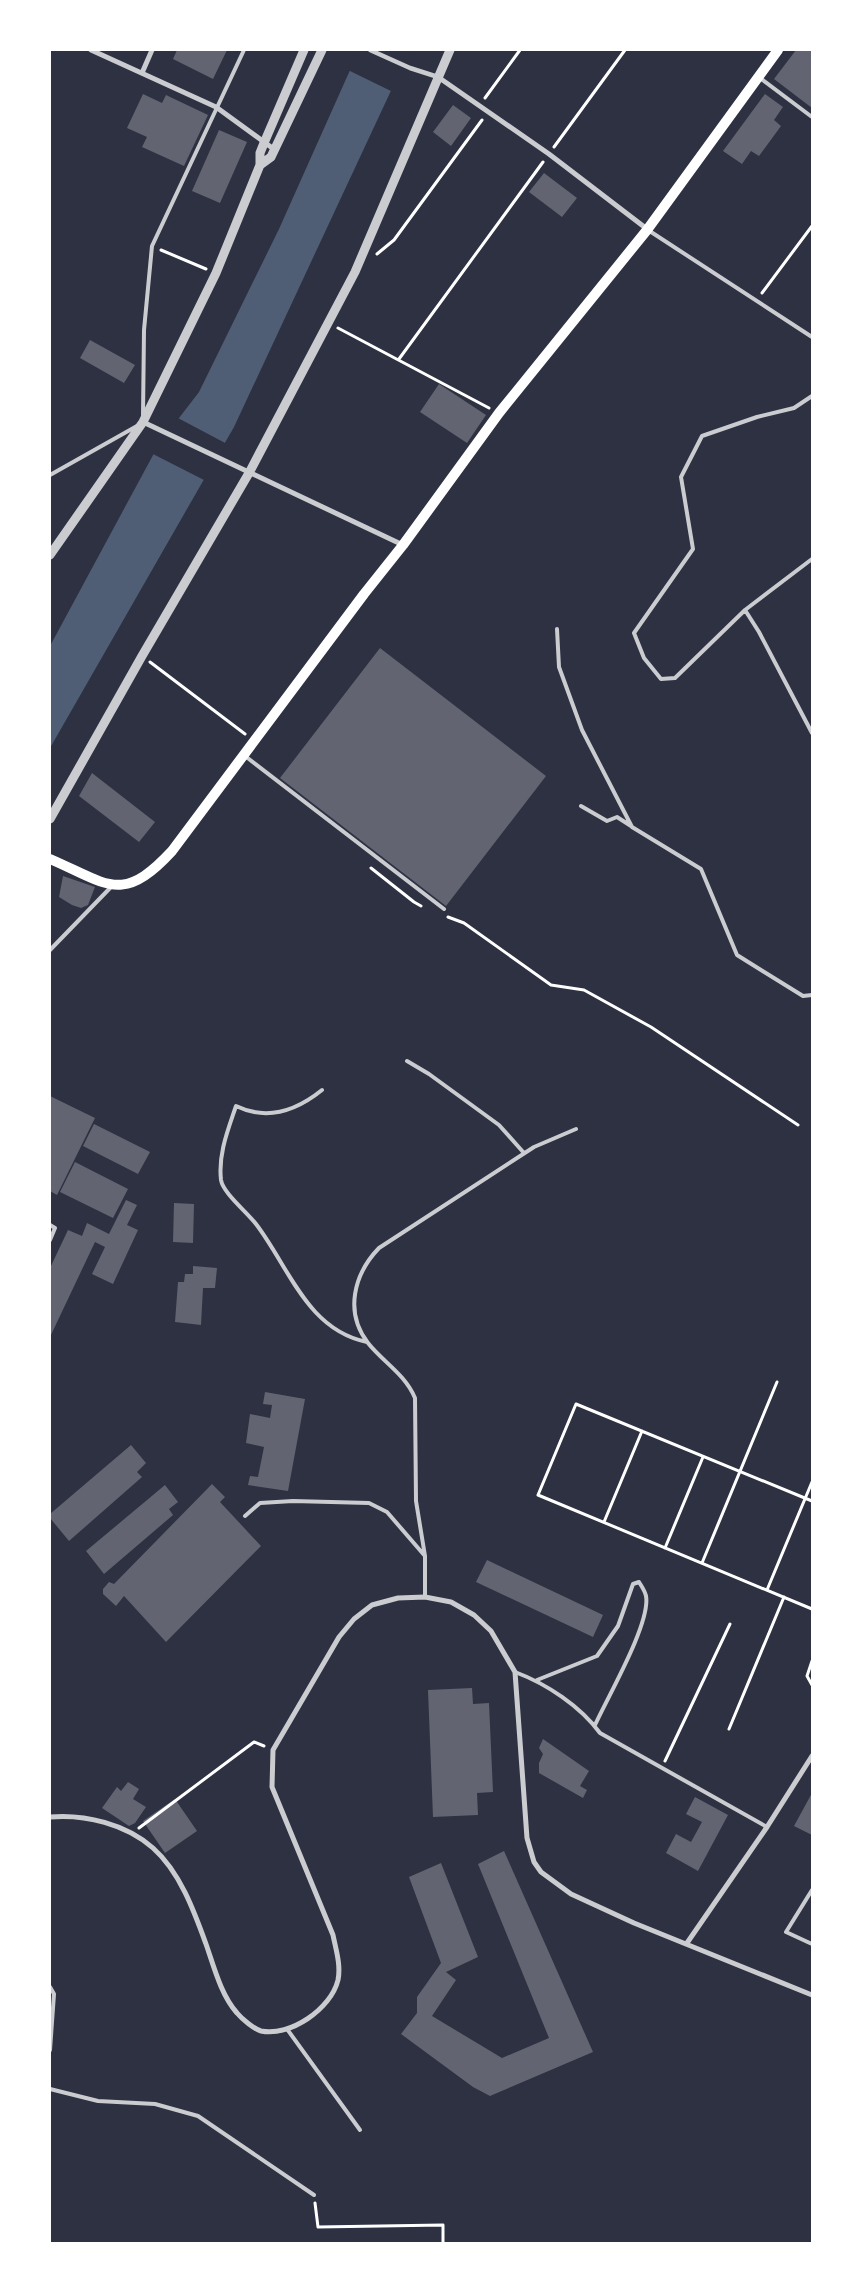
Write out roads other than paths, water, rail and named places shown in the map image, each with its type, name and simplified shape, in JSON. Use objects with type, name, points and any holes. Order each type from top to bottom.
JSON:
[{"type":"main road","points":[[50,859],[112,886],[127,886],[140,881],[163,862],[364,594],[404,545],[499,413],[647,230],[778,50]]},
{"type":"street","points":[[91,50],[216,107],[275,150]]},
{"type":"street","points":[[142,73],[152,50]]},
{"type":"street","points":[[50,556],[143,422],[216,273],[260,165],[264,143],[304,50]]},
{"type":"street","points":[[260,165],[271,157],[275,150],[322,50]]},
{"type":"street","points":[[370,50],[410,68],[438,77],[481,105],[549,154],[647,230]]},
{"type":"street","points":[[50,819],[142,656],[249,473],[355,272],[450,50]]},
{"type":"street","points":[[143,422],[404,545]]},
{"type":"street","points":[[50,1817],[80,1817],[111,1824],[153,1848],[173,1872],[189,1901],[220,1984],[236,2012],[260,2030],[276,2032],[287,2029],[316,2012],[330,1998],[338,1980],[339,1959],[333,1935],[272,1787],[274,1750],[339,1638],[354,1619],[372,1605],[398,1598],[425,1596],[451,1602],[474,1615],[491,1631],[515,1672],[527,1838],[534,1862],[549,1879],[572,1894],[634,1923],[687,1943],[812,1996]]},
{"type":"street","points":[[687,1943],[767,1828],[812,1756]]},
{"type":"lane","points":[[50,475],[143,422],[144,330],[152,246],[244,50]]},
{"type":"lane","points":[[758,78],[812,117]]},
{"type":"lane","points":[[647,230],[758,300],[812,337]]},
{"type":"lane","points":[[812,396],[794,408],[756,417],[702,436],[681,477],[693,549],[634,633],[644,658],[661,679],[675,678],[745,610],[812,559]]},
{"type":"lane","points":[[745,610],[759,632],[812,733]]},
{"type":"lane","points":[[557,630],[559,667],[582,730],[632,827]]},
{"type":"lane","points":[[244,755],[444,908]]},
{"type":"lane","points":[[581,806],[607,821],[618,817],[701,869],[737,955],[803,996],[812,995]]},
{"type":"lane","points":[[50,950],[112,886]]},
{"type":"lane","points":[[406,1061],[429,1074],[499,1125],[524,1153]]},
{"type":"lane","points":[[322,1090],[310,1100],[294,1108],[274,1114],[249,1113],[236,1106],[221,1156],[221,1182],[231,1197],[259,1228],[302,1298],[329,1324],[354,1339],[367,1342]]},
{"type":"lane","points":[[425,1596],[425,1556],[416,1501],[415,1398],[410,1385],[367,1342],[357,1322],[354,1299],[357,1281],[371,1256],[378,1248],[524,1153],[576,1129]]},
{"type":"lane","points":[[50,1225],[56,1228],[50,1240]]},
{"type":"lane","points":[[245,1516],[260,1503],[292,1501],[369,1503],[387,1512],[425,1556]]},
{"type":"lane","points":[[537,1680],[597,1656],[618,1626],[633,1584],[639,1582],[646,1598],[645,1612],[640,1631],[595,1725]]},
{"type":"lane","points":[[515,1672],[537,1680],[590,1719],[600,1733],[767,1828]]},
{"type":"lane","points":[[812,1890],[786,1932],[812,1944]]},
{"type":"lane","points":[[50,1987],[54,1994],[50,2050]]},
{"type":"lane","points":[[287,2029],[360,2130]]},
{"type":"lane","points":[[50,2089],[98,2101],[154,2104],[198,2116],[314,2195]]},
{"type":"water","points":[[359,50],[410,50],[234,427],[50,748],[50,646],[159,444],[199,392],[279,229]]}]
